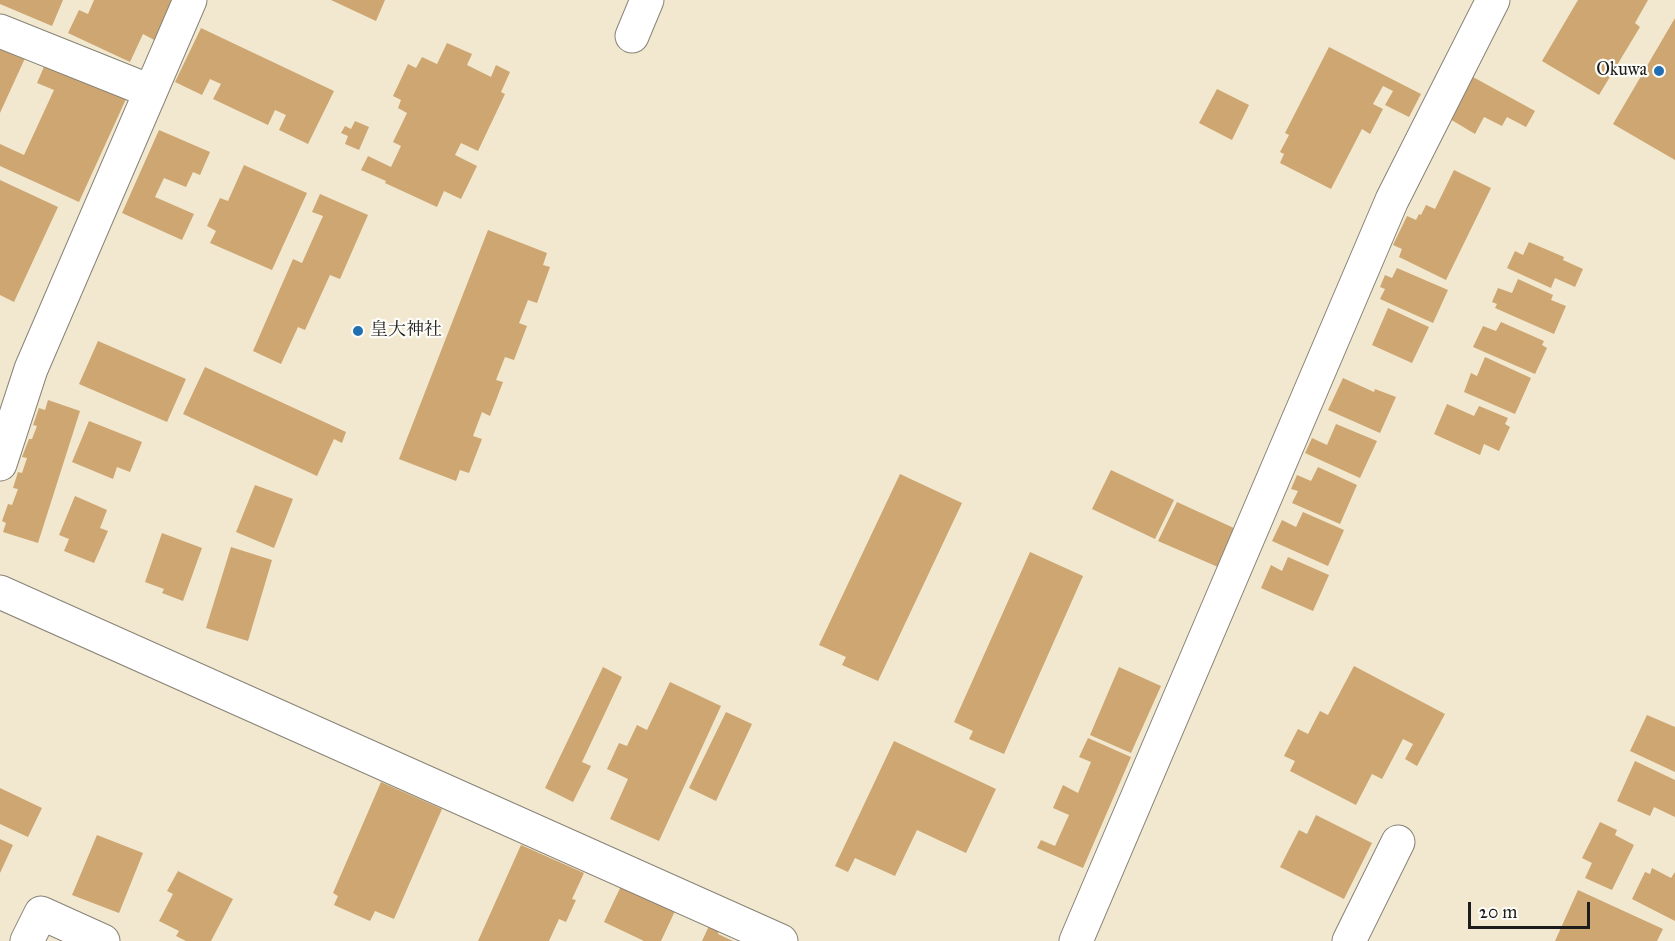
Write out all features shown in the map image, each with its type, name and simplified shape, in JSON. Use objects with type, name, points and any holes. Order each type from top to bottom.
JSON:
[{"type":"street","points":[[0,464],[30,369],[190,0]]},
{"type":"street","points":[[632,36],[647,0]]},
{"type":"street","points":[[1076,941],[1392,200],[1492,0]]},
{"type":"street","points":[[0,31],[150,91]]},
{"type":"street","points":[[0,592],[781,941]]},
{"type":"street","points":[[1349,941],[1398,842]]},
{"type":"street","points":[[27,941],[41,913],[103,941]]},
{"type":"building","points":[[0,0],[63,0],[52,26],[0,4]]},
{"type":"building","points":[[94,0],[175,0],[156,41],[143,34],[130,62],[68,33],[79,10],[88,14]]},
{"type":"building","points":[[331,0],[385,0],[376,21]]},
{"type":"building","points":[[1578,0],[1648,0],[1635,23],[1640,27],[1599,95],[1542,61]]},
{"type":"building","name":"Okuwa","points":[[1675,18],[1675,160],[1613,124]]},
{"type":"building","points":[[201,28],[334,91],[308,144],[279,130],[286,115],[275,110],[268,125],[213,99],[221,84],[210,79],[202,95],[175,82]]},
{"type":"building","points":[[447,43],[472,54],[467,65],[491,77],[496,65],[510,72],[501,92],[505,94],[478,151],[461,143],[455,155],[477,166],[461,199],[444,191],[437,207],[361,170],[368,156],[391,167],[401,146],[393,142],[407,113],[398,108],[401,100],[393,96],[408,64],[416,68],[422,57],[437,64]]},
{"type":"building","points":[[0,44],[26,56],[0,113]]},
{"type":"building","points":[[1329,47],[1421,94],[1409,117],[1385,105],[1393,91],[1383,86],[1373,104],[1383,109],[1370,134],[1362,129],[1331,189],[1280,163],[1284,154],[1280,152],[1289,135],[1285,133]]},
{"type":"building","points":[[46,62],[126,99],[79,202],[0,166],[0,144],[24,155],[54,90],[37,83]]},
{"type":"building","points":[[1473,77],[1535,111],[1526,127],[1507,117],[1502,126],[1484,117],[1475,134],[1450,119]]},
{"type":"building","points":[[1217,89],[1249,105],[1232,140],[1199,123]]},
{"type":"building","points":[[355,121],[369,127],[359,150],[345,144],[348,136],[341,133],[345,126],[351,129]]},
{"type":"building","points":[[159,130],[210,152],[200,175],[193,172],[186,187],[164,178],[155,197],[194,214],[182,240],[122,213]]},
{"type":"building","points":[[244,165],[307,193],[272,270],[210,243],[216,231],[207,226],[220,198],[228,201]]},
{"type":"building","points":[[1454,170],[1491,188],[1446,280],[1399,257],[1402,249],[1393,245],[1407,216],[1416,220],[1426,205],[1435,209]]},
{"type":"building","points":[[0,180],[58,207],[14,302],[0,295]]},
{"type":"building","points":[[320,194],[368,215],[340,279],[330,275],[305,330],[298,327],[281,364],[253,351],[293,259],[302,263],[323,216],[312,212]]},
{"type":"building","points":[[488,230],[547,253],[543,265],[550,267],[537,303],[528,300],[519,323],[527,326],[514,360],[505,357],[496,380],[503,382],[490,416],[482,412],[473,436],[482,439],[469,473],[460,470],[456,481],[399,459]]},
{"type":"building","points":[[1529,242],[1564,257],[1563,260],[1583,269],[1575,287],[1555,278],[1551,288],[1507,268],[1515,251],[1523,255]]},
{"type":"building","points":[[1397,268],[1448,290],[1433,323],[1380,299],[1385,289],[1380,287],[1385,275],[1392,278]]},
{"type":"building","points":[[1518,279],[1553,295],[1551,300],[1566,306],[1554,334],[1495,308],[1497,304],[1492,302],[1498,288],[1512,293]]},
{"type":"building","points":[[1388,308],[1429,327],[1412,363],[1372,345]]},
{"type":"building","points":[[1501,322],[1544,341],[1542,345],[1547,348],[1535,374],[1473,347],[1483,326],[1496,331]]},
{"type":"building","points":[[98,341],[186,379],[167,422],[79,384]]},
{"type":"building","points":[[1485,357],[1531,378],[1515,414],[1464,392],[1471,373],[1477,376]]},
{"type":"building","points":[[205,367],[346,432],[342,443],[334,439],[317,476],[183,414]]},
{"type":"building","points":[[1343,378],[1374,392],[1375,389],[1396,397],[1380,433],[1328,410]]},
{"type":"building","points":[[48,400],[80,411],[38,543],[3,532],[6,523],[2,521],[8,504],[12,505],[18,489],[13,488],[18,472],[22,473],[27,458],[22,457],[37,426],[33,425],[39,408],[45,410]]},
{"type":"building","points":[[1447,404],[1474,416],[1479,406],[1508,418],[1505,424],[1510,427],[1499,451],[1484,444],[1480,455],[1434,434]]},
{"type":"building","points":[[89,421],[142,442],[130,472],[117,467],[113,479],[72,462]]},
{"type":"building","points":[[1336,424],[1377,441],[1360,478],[1305,453],[1312,438],[1327,445]]},
{"type":"building","points":[[1318,467],[1357,485],[1340,524],[1292,503],[1298,491],[1291,489],[1297,475],[1311,481]]},
{"type":"building","points":[[1111,470],[1174,500],[1155,539],[1092,509]]},
{"type":"building","points":[[900,474],[962,503],[878,681],[842,665],[846,657],[819,645]]},
{"type":"building","points":[[255,485],[293,499],[274,548],[236,532]]},
{"type":"building","points":[[75,496],[107,510],[100,528],[108,531],[94,563],[64,551],[69,539],[59,535]]},
{"type":"building","points":[[1177,502],[1236,529],[1218,567],[1158,541]]},
{"type":"building","points":[[1303,512],[1344,530],[1328,566],[1272,541],[1282,520],[1296,527]]},
{"type":"building","points":[[162,533],[202,548],[183,601],[162,593],[164,589],[145,582]]},
{"type":"building","points":[[231,547],[272,560],[248,641],[206,628]]},
{"type":"building","points":[[1030,552],[1083,576],[1004,754],[969,739],[973,731],[954,722]]},
{"type":"building","points":[[1288,557],[1329,575],[1313,611],[1261,588],[1271,565],[1282,571]]},
{"type":"building","points":[[1354,666],[1445,714],[1417,766],[1405,759],[1413,744],[1403,739],[1382,779],[1372,774],[1356,805],[1290,771],[1295,761],[1284,756],[1298,729],[1308,734],[1320,711],[1328,715]]},
{"type":"building","points":[[603,667],[622,677],[582,762],[591,766],[573,802],[545,788]]},
{"type":"building","points":[[1119,667],[1161,686],[1131,753],[1090,735]]},
{"type":"building","points":[[670,682],[721,706],[659,841],[610,819],[628,779],[607,769],[619,743],[627,746],[637,725],[647,730]]},
{"type":"building","points":[[726,712],[752,724],[716,801],[689,788]]},
{"type":"building","points":[[1647,715],[1675,727],[1675,772],[1630,751]]},
{"type":"building","points":[[1088,738],[1131,757],[1083,868],[1037,848],[1041,840],[1055,846],[1069,815],[1053,808],[1063,785],[1078,793],[1091,762],[1079,757]]},
{"type":"building","points":[[894,741],[996,789],[966,853],[917,830],[895,876],[855,858],[848,872],[835,866]]},
{"type":"building","points":[[1635,761],[1675,780],[1675,817],[1654,807],[1650,816],[1617,801]]},
{"type":"building","points":[[381,782],[442,809],[394,919],[375,911],[370,921],[334,905],[338,896],[333,893]]},
{"type":"building","points":[[0,788],[42,808],[28,837],[0,824]]},
{"type":"building","points":[[1316,815],[1372,843],[1344,899],[1280,867],[1299,830],[1307,834]]},
{"type":"building","points":[[1600,822],[1617,830],[1615,835],[1634,845],[1612,890],[1585,878],[1592,863],[1582,858]]},
{"type":"building","points":[[97,835],[143,853],[119,913],[72,895]]},
{"type":"building","points":[[0,839],[13,845],[0,873]]},
{"type":"building","points":[[521,845],[584,873],[572,899],[576,900],[566,922],[559,919],[549,941],[478,941]]},
{"type":"building","points":[[1652,868],[1671,878],[1675,872],[1675,921],[1632,899],[1645,872],[1650,874]]},
{"type":"building","points":[[178,871],[233,899],[211,941],[186,941],[176,936],[179,931],[159,921],[173,894],[167,891]]},
{"type":"building","points":[[621,886],[675,911],[661,941],[644,941],[604,922]]},
{"type":"building","points":[[1578,890],[1663,929],[1657,941],[1555,941]]},
{"type":"building","points":[[709,926],[719,930],[718,934],[733,941],[702,941]]},
{"type":"place","name":"Okuwa","points":[[1659,71]]},
{"type":"place","name":"皇大神社","points":[[358,331]]}]
